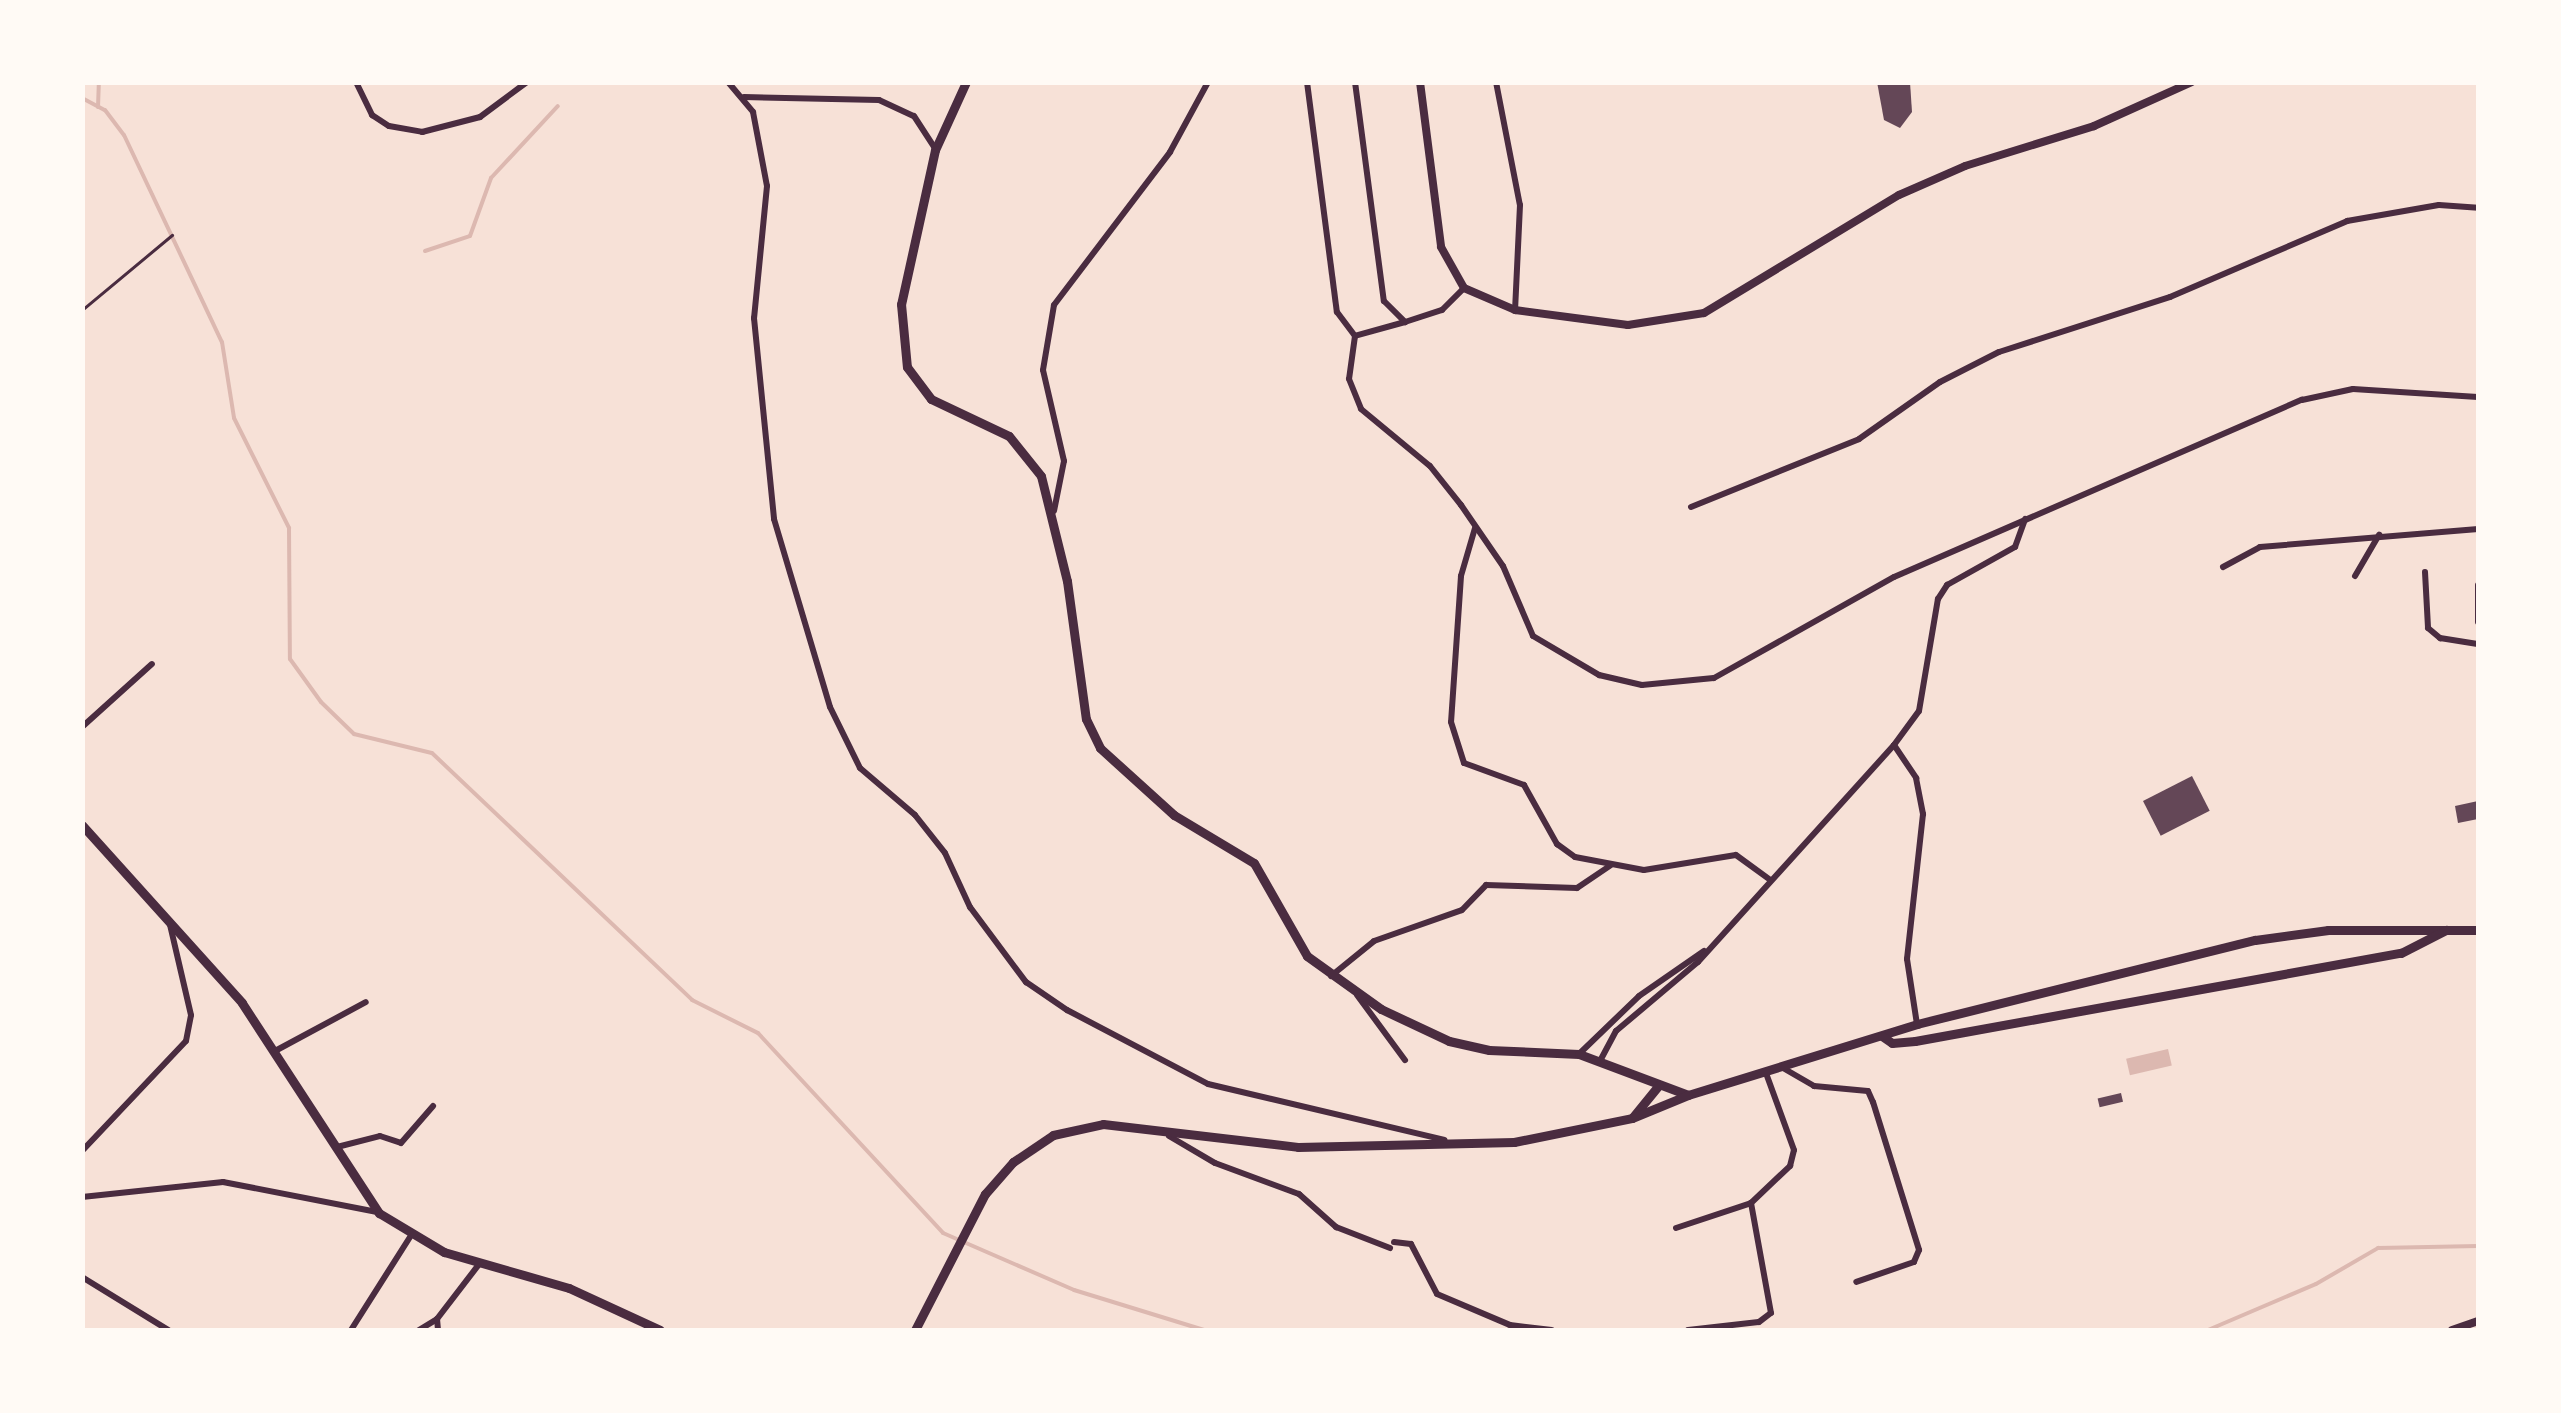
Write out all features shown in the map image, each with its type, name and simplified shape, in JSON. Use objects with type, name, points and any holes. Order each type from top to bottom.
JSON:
[{"type":"main road","points":[[966,82],[936,150],[900,333],[907,367],[923,394],[1020,446],[1054,511],[1091,734],[1174,814],[1254,863],[1298,946],[1330,977],[1357,994],[1449,1041],[1490,1050],[1579,1054],[1688,1095]]},
{"type":"main road","points":[[82,824],[167,914],[275,1050],[379,1213],[412,1234],[480,1262],[569,1288],[660,1330]]},
{"type":"main road","points":[[915,1330],[980,1203],[1013,1162],[1052,1135],[1104,1124],[1170,1136],[1298,1148],[1465,1144],[1554,1137],[1632,1118],[1688,1095],[1917,1024],[2255,940],[2328,930],[2478,930]]},
{"type":"main road","points":[[1882,1036],[1892,1042],[1916,1041],[2401,953],[2446,930]]},
{"type":"main road","points":[[1632,1118],[1659,1085]]},
{"type":"street","points":[[356,82],[372,114],[388,126],[422,132],[480,117],[527,82]]},
{"type":"street","points":[[728,82],[743,96],[759,132],[767,186],[754,318],[774,519],[830,707],[860,768],[915,815],[944,853],[970,907],[1026,982],[1068,1010],[1208,1084],[1465,1144]]},
{"type":"street","points":[[1054,511],[1064,461],[1043,370],[1054,305],[1170,152],[1208,82]]},
{"type":"street","points":[[1308,82],[1337,312],[1355,336],[1348,379],[1361,409],[1430,466],[1515,587],[1533,636],[1599,675],[1664,686],[1714,678],[1894,577],[2326,392],[2478,397]]},
{"type":"street","points":[[1355,82],[1379,281],[1390,312],[1405,322]]},
{"type":"street","points":[[1420,82],[1441,248],[1464,288],[1515,310],[1628,326],[1691,318],[1738,297],[1899,195],[1965,166],[2094,126],[2192,82]]},
{"type":"street","points":[[1496,82],[1520,205],[1515,310]]},
{"type":"street","points":[[743,96],[852,98],[903,106],[936,150]]},
{"type":"street","points":[[1691,507],[1859,438],[1940,382],[1999,352],[2170,298],[2347,220],[2439,206],[2478,208]]},
{"type":"street","points":[[1355,336],[1442,310],[1464,288]]},
{"type":"street","points":[[1600,1061],[1616,1031],[1713,945],[1769,878],[1894,745],[1919,711],[1938,600],[1947,584],[2015,547],[2025,519]]},
{"type":"street","points":[[1476,527],[1462,576],[1452,722],[1457,752],[1464,763],[1524,785],[1557,844],[1610,866],[1644,870],[1736,856],[1769,878]]},
{"type":"street","points":[[2222,567],[2260,547],[2380,534],[2478,529]]},
{"type":"street","points":[[2354,576],[2368,545],[2380,534]]},
{"type":"street","points":[[2425,572],[2428,628],[2440,638],[2478,644]]},
{"type":"street","points":[[2478,585],[2478,622]]},
{"type":"street","points":[[82,727],[152,664]]},
{"type":"street","points":[[1894,745],[1916,778],[1922,802],[1907,959],[1917,1024]]},
{"type":"street","points":[[1330,977],[1374,941],[1462,910],[1486,885],[1577,888],[1610,866]]},
{"type":"street","points":[[82,1151],[186,1041],[191,1015],[167,914]]},
{"type":"street","points":[[1579,1054],[1639,996],[1713,945]]},
{"type":"street","points":[[1357,994],[1382,1038],[1406,1060]]},
{"type":"street","points":[[275,1050],[366,1002]]},
{"type":"street","points":[[1783,1068],[1814,1086],[1868,1091],[1873,1102],[1918,1250],[1914,1262],[1856,1282]]},
{"type":"street","points":[[1676,1228],[1752,1203],[1793,1161],[1766,1073]]},
{"type":"street","points":[[338,1147],[380,1136],[402,1143],[433,1106]]},
{"type":"street","points":[[1170,1136],[1215,1163],[1299,1194],[1336,1226],[1392,1245],[1411,1244],[1437,1294],[1510,1325],[1552,1330]]},
{"type":"street","points":[[82,1197],[223,1182],[379,1213]]},
{"type":"street","points":[[1688,1330],[1759,1322],[1771,1314],[1752,1203]]},
{"type":"street","points":[[351,1330],[412,1234]]},
{"type":"street","points":[[419,1330],[437,1319],[480,1262]]},
{"type":"street","points":[[82,1277],[168,1330]]},
{"type":"street","points":[[437,1319],[438,1330]]},
{"type":"street","points":[[2452,1330],[2478,1321]]},
{"type":"path","points":[[82,310],[172,235]]},
{"type":"shaded area","points":[[2168,1049],[2172,1066],[2130,1075],[2126,1059]]},
{"type":"building","points":[[1877,82],[1910,82],[1912,112],[1900,128],[1884,120]]},
{"type":"building","points":[[2192,776],[2210,811],[2161,836],[2143,801]]},
{"type":"building","points":[[2478,801],[2478,819],[2458,823],[2455,806]]},
{"type":"building","points":[[2121,1093],[2123,1102],[2100,1107],[2098,1098]]},
{"type":"waterway","points":[[98,107],[99,82]]},
{"type":"waterway","points":[[82,98],[105,110],[124,135],[222,342],[234,418],[289,528],[290,659],[321,702],[354,734],[432,753],[692,1000],[758,1033],[943,1233],[1074,1290],[1204,1330]]},
{"type":"waterway","points":[[425,251],[470,236],[491,178],[558,106]]},
{"type":"waterway","points":[[2208,1330],[2316,1284],[2378,1248],[2478,1246]]}]
